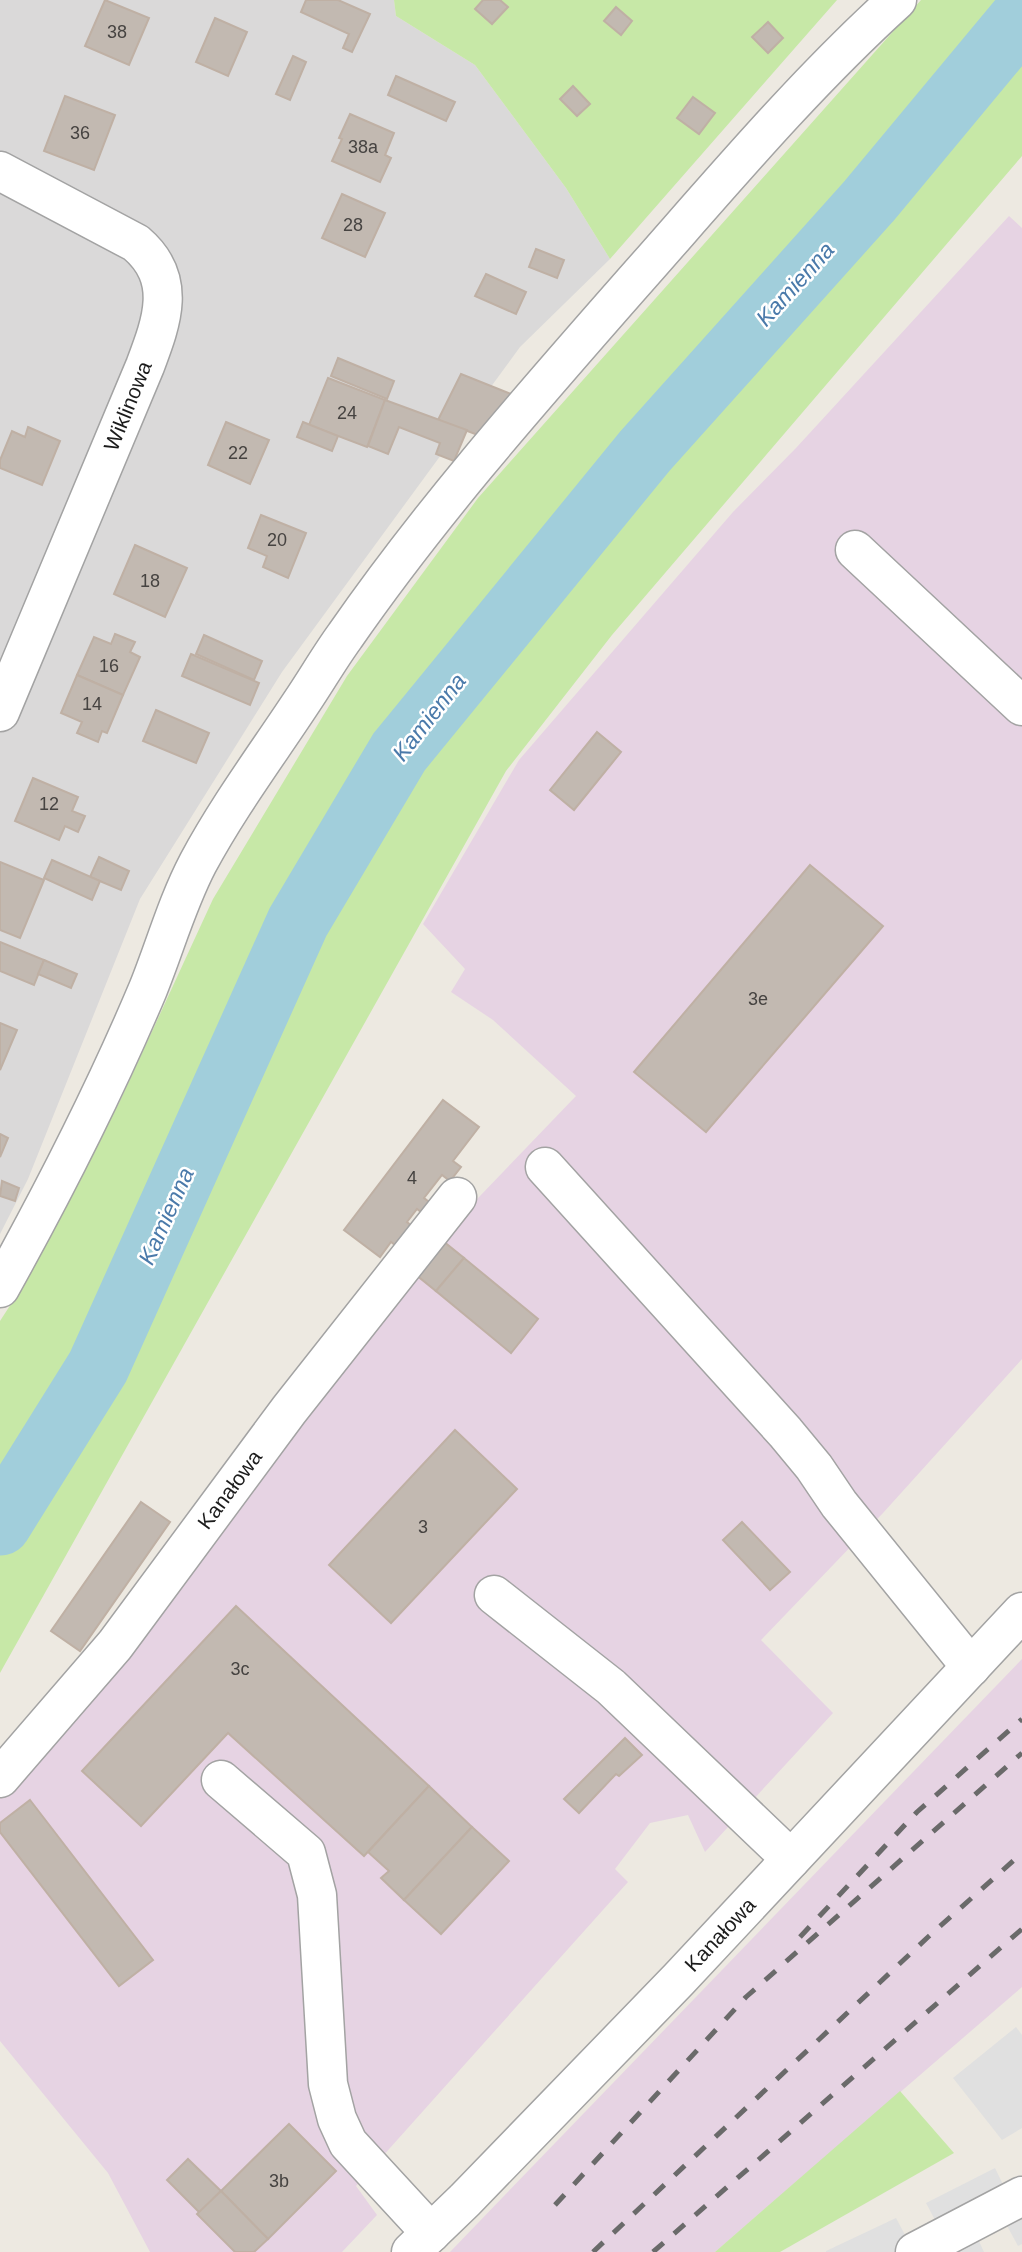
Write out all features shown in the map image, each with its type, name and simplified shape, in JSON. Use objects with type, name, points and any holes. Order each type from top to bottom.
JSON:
[{"type":"street","points":[[0,1288],[43,1211],[100,1094],[149,987],[196,866],[237,796],[345,635],[417,539],[557,369],[767,131],[852,41],[897,0]]},
{"type":"street","name":"Wiklinowa","points":[[0,171],[136,243],[148,253],[157,267],[162,284],[163,304],[158,331],[145,366],[0,712]]},
{"type":"street","points":[[855,550],[1022,706]]},
{"type":"street","points":[[545,1167],[785,1432],[814,1467],[839,1504],[971,1667]]},
{"type":"street","name":"Kanałowa","points":[[0,1779],[115,1646],[289,1410],[457,1197]]},
{"type":"street","points":[[494,1595],[611,1687],[791,1859]]},
{"type":"street","name":"Kanałowa","points":[[421,2243],[679,1979],[1022,1612]]},
{"type":"street","points":[[221,1780],[306,1853],[317,1895],[328,2084],[337,2119],[348,2143],[421,2243]]},
{"type":"street","points":[[915,2252],[1022,2196]]},
{"type":"shaded area","points":[[0,0],[394,0],[396,16],[475,65],[566,188],[610,259],[520,347],[282,672],[140,899],[28,1179],[0,1234]]},
{"type":"shaded area","points":[[1009,216],[1022,228],[1022,1359],[883,1513],[761,1640],[833,1713],[705,1852],[688,1815],[650,1823],[615,1869],[628,1882],[356,2186],[377,2215],[342,2252],[150,2252],[108,2173],[0,2041],[0,1790],[432,1246],[576,1096],[493,1020],[451,992],[465,969],[423,924],[519,760],[733,512],[796,448]]},
{"type":"shaded area","points":[[1022,1659],[1022,1987],[715,2252],[450,2252]]},
{"type":"shaded area","points":[[1016,2027],[1022,2035],[1022,2128],[1002,2140],[953,2078]]},
{"type":"shaded area","points":[[995,2168],[1011,2201],[1022,2196],[1022,2244],[1018,2246],[998,2209],[971,2224],[984,2252],[915,2252],[944,2237],[926,2203]]},
{"type":"shaded area","points":[[896,2218],[914,2252],[826,2252],[826,2251]]},
{"type":"green space","points":[[394,0],[837,0],[610,259],[566,188],[475,65],[396,16]]},
{"type":"green space","points":[[921,0],[1022,0],[1022,156],[612,635],[506,771],[0,1673],[0,1321],[22,1287],[119,1103],[213,899],[347,676],[478,498]]},
{"type":"green space","points":[[900,2091],[954,2153],[780,2252],[715,2252]]},
{"type":"building","points":[[105,0],[149,18],[129,65],[85,46]]},
{"type":"building","points":[[306,0],[338,0],[370,14],[352,52],[343,48],[349,34],[301,12]]},
{"type":"building","points":[[483,0],[500,0],[508,7],[492,24],[475,9]]},
{"type":"building","points":[[616,7],[632,21],[621,35],[604,21]]},
{"type":"building","points":[[215,18],[247,32],[228,76],[196,62]]},
{"type":"building","points":[[768,22],[783,38],[768,53],[752,37]]},
{"type":"building","points":[[293,56],[306,62],[290,100],[276,94]]},
{"type":"building","points":[[396,76],[455,102],[446,121],[388,95]]},
{"type":"building","points":[[573,86],[590,104],[577,116],[560,99]]},
{"type":"building","points":[[65,96],[115,115],[94,170],[44,151]]},
{"type":"building","points":[[693,97],[715,113],[699,134],[677,118]]},
{"type":"building","points":[[350,114],[394,133],[385,155],[391,158],[380,182],[332,161]]},
{"type":"building","points":[[342,194],[385,213],[365,257],[322,238]]},
{"type":"building","points":[[536,249],[564,260],[557,278],[529,267]]},
{"type":"building","points":[[486,274],[526,292],[516,314],[475,296]]},
{"type":"building","points":[[338,358],[394,381],[387,399],[331,376]]},
{"type":"building","points":[[461,374],[511,394],[478,435],[438,420]]},
{"type":"building","points":[[328,378],[385,400],[367,447],[309,425]]},
{"type":"building","points":[[385,400],[467,430],[454,461],[436,454],[440,443],[399,427],[388,454],[368,446]]},
{"type":"building","points":[[226,422],[269,440],[250,484],[208,465]]},
{"type":"building","points":[[303,422],[338,436],[332,451],[297,437]]},
{"type":"building","points":[[28,427],[60,441],[42,485],[0,468],[0,460],[12,431],[25,437]]},
{"type":"building","points":[[261,515],[306,533],[288,578],[263,567],[267,556],[248,548]]},
{"type":"building","points":[[135,545],[187,568],[165,617],[114,594]]},
{"type":"building","points":[[115,634],[135,642],[130,652],[140,657],[123,695],[77,675],[94,637],[111,644]]},
{"type":"building","points":[[204,635],[262,661],[254,680],[196,654]]},
{"type":"building","points":[[191,654],[259,683],[250,705],[182,676]]},
{"type":"building","points":[[77,675],[123,695],[107,733],[102,731],[98,742],[77,733],[82,722],[61,713]]},
{"type":"building","points":[[156,710],[209,733],[196,763],[143,741]]},
{"type":"building","points":[[597,732],[621,752],[574,810],[550,790]]},
{"type":"building","points":[[33,778],[78,797],[72,811],[85,816],[78,832],[65,826],[59,840],[15,821]]},
{"type":"building","points":[[99,857],[129,871],[121,890],[90,877]]},
{"type":"building","points":[[52,860],[100,881],[92,900],[44,878]]},
{"type":"building","points":[[0,862],[44,880],[20,938],[0,930]]},
{"type":"building","points":[[810,865],[883,926],[706,1132],[634,1072]]},
{"type":"building","points":[[0,942],[44,960],[34,985],[0,971]]},
{"type":"building","points":[[44,960],[77,974],[71,988],[38,974]]},
{"type":"building","points":[[0,1023],[17,1030],[0,1070]]},
{"type":"building","points":[[443,1100],[479,1127],[453,1161],[461,1167],[450,1181],[442,1175],[424,1198],[433,1205],[425,1215],[417,1209],[407,1222],[414,1228],[399,1248],[391,1242],[380,1257],[344,1230]]},
{"type":"building","points":[[0,1134],[8,1138],[0,1157]]},
{"type":"building","points":[[2,1181],[19,1188],[15,1201],[0,1196]]},
{"type":"building","points":[[443,1241],[464,1258],[436,1291],[415,1274]]},
{"type":"building","points":[[464,1258],[538,1319],[511,1353],[436,1291]]},
{"type":"building","points":[[455,1430],[517,1489],[391,1623],[329,1565]]},
{"type":"building","points":[[141,1502],[170,1522],[80,1651],[51,1631]]},
{"type":"building","points":[[742,1522],[790,1572],[770,1590],[723,1540]]},
{"type":"building","points":[[236,1606],[429,1786],[364,1856],[228,1733],[141,1826],[82,1771]]},
{"type":"building","points":[[625,1738],[642,1755],[619,1776],[616,1774],[579,1813],[564,1799]]},
{"type":"building","points":[[429,1786],[472,1827],[404,1900],[381,1878],[389,1871],[368,1852]]},
{"type":"building","points":[[30,1800],[153,1960],[119,1986],[0,1832],[0,1823]]},
{"type":"building","points":[[472,1827],[509,1861],[441,1934],[404,1900]]},
{"type":"building","points":[[289,2124],[336,2171],[268,2239],[221,2191]]},
{"type":"building","points":[[188,2159],[221,2191],[200,2213],[167,2180]]},
{"type":"building","points":[[221,2191],[268,2239],[254,2252],[235,2252],[197,2214]]},
{"type":"waterway","name":"Kamienna","points":[[0,1524],[98,1367],[298,922],[399,752],[645,451],[869,201],[1022,17]]},
{"type":"railway","points":[[800,1937],[917,1812],[1022,1719]]},
{"type":"railway","points":[[555,2205],[746,1997],[1022,1753]]},
{"type":"railway","points":[[593,2252],[928,1937],[1022,1853]]},
{"type":"railway","points":[[653,2252],[1022,1929]]}]
